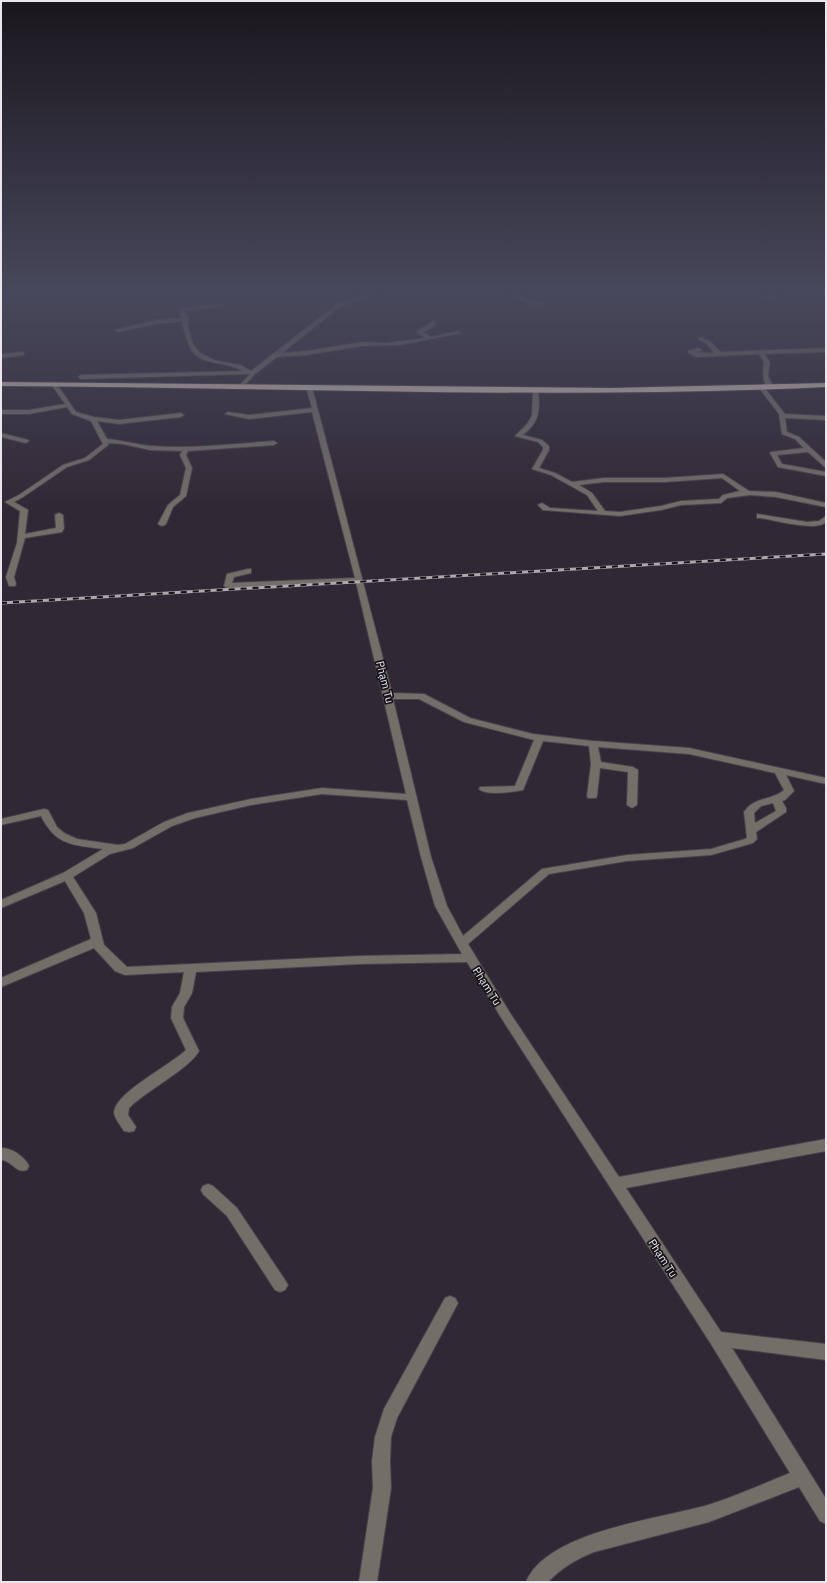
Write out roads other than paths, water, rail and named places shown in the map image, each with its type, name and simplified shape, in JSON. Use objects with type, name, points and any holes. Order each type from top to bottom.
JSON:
[{"type":"highway","points":[[1,384],[535,390],[771,388],[826,385]]},
{"type":"street","points":[[240,367],[251,373]]},
{"type":"street","points":[[242,386],[251,373],[260,367]]},
{"type":"street","points":[[766,367],[765,376],[771,388]]},
{"type":"street","points":[[81,377],[251,373]]},
{"type":"street","points":[[54,384],[74,413],[92,419],[119,422],[181,415]]},
{"type":"street","name":"Phạm Tu","points":[[309,387],[388,696],[426,857],[439,902],[470,958],[615,1184],[717,1339],[826,1515]]},
{"type":"street","points":[[762,388],[783,416],[784,433],[797,438],[826,466]]},
{"type":"street","points":[[535,390],[537,414],[527,429],[518,436],[540,441],[546,446],[546,450],[535,469],[553,474],[590,494],[602,512]]},
{"type":"street","points":[[1,412],[29,412],[68,405]]},
{"type":"street","points":[[228,414],[249,417],[314,410]]},
{"type":"street","points":[[783,416],[826,418]]},
{"type":"street","points":[[12,584],[10,577],[21,537],[24,510],[8,502],[21,496],[65,466],[87,459],[104,448],[106,441],[92,419]]},
{"type":"street","points":[[1,435],[26,441]]},
{"type":"street","points":[[106,441],[123,442],[150,448],[186,450],[274,443]]},
{"type":"street","points":[[162,524],[170,506],[183,496],[189,468],[183,455],[186,450]]},
{"type":"street","points":[[808,450],[773,453],[780,466],[826,474]]},
{"type":"street","points":[[571,484],[604,480],[665,480],[723,476],[746,492]]},
{"type":"street","points":[[542,504],[545,509],[550,510],[626,514],[681,503],[718,502],[723,500],[725,496],[746,492],[770,493],[826,505]]},
{"type":"street","points":[[21,537],[59,530],[59,515]]},
{"type":"street","points":[[760,516],[807,524],[822,523],[826,518]]},
{"type":"street","points":[[248,571],[230,576],[228,586],[358,580]]},
{"type":"street","points":[[388,696],[421,696],[467,720],[539,738],[593,744],[689,751],[826,781]]},
{"type":"street","points":[[484,788],[508,790],[519,788],[539,738]]},
{"type":"street","points":[[592,796],[596,764],[593,744]]},
{"type":"street","points":[[596,764],[633,770],[632,805]]},
{"type":"street","points":[[462,943],[546,871],[554,868],[627,858],[714,851],[749,841],[752,838],[752,830],[749,812],[761,802],[776,800],[787,795],[789,791],[780,771]]},
{"type":"street","points":[[1,904],[67,876],[106,852],[129,846],[179,819],[251,802],[322,791],[412,797]]},
{"type":"street","points":[[752,830],[781,812],[781,808],[776,800]]},
{"type":"street","points":[[1,822],[44,812],[53,830],[60,836],[70,840],[117,849]]},
{"type":"street","points":[[67,876],[90,913],[96,942],[119,968],[124,971],[359,960],[470,958]]},
{"type":"street","points":[[1,983],[96,942]]},
{"type":"street","points":[[129,1128],[122,1115],[123,1105],[142,1089],[173,1069],[193,1051],[177,1018],[176,1012],[186,993],[191,968]]},
{"type":"street","points":[[615,1184],[826,1145]]},
{"type":"street","points":[[1,1154],[7,1154],[22,1166]]},
{"type":"street","points":[[208,1190],[232,1212],[280,1285]]},
{"type":"street","points":[[368,1582],[382,1488],[381,1461],[383,1437],[390,1415],[450,1303]]},
{"type":"street","points":[[717,1339],[826,1352]]},
{"type":"street","points":[[535,1582],[543,1571],[559,1558],[605,1538],[707,1514],[802,1477]]},
{"type":"railway","points":[[1,603],[826,554]]}]
